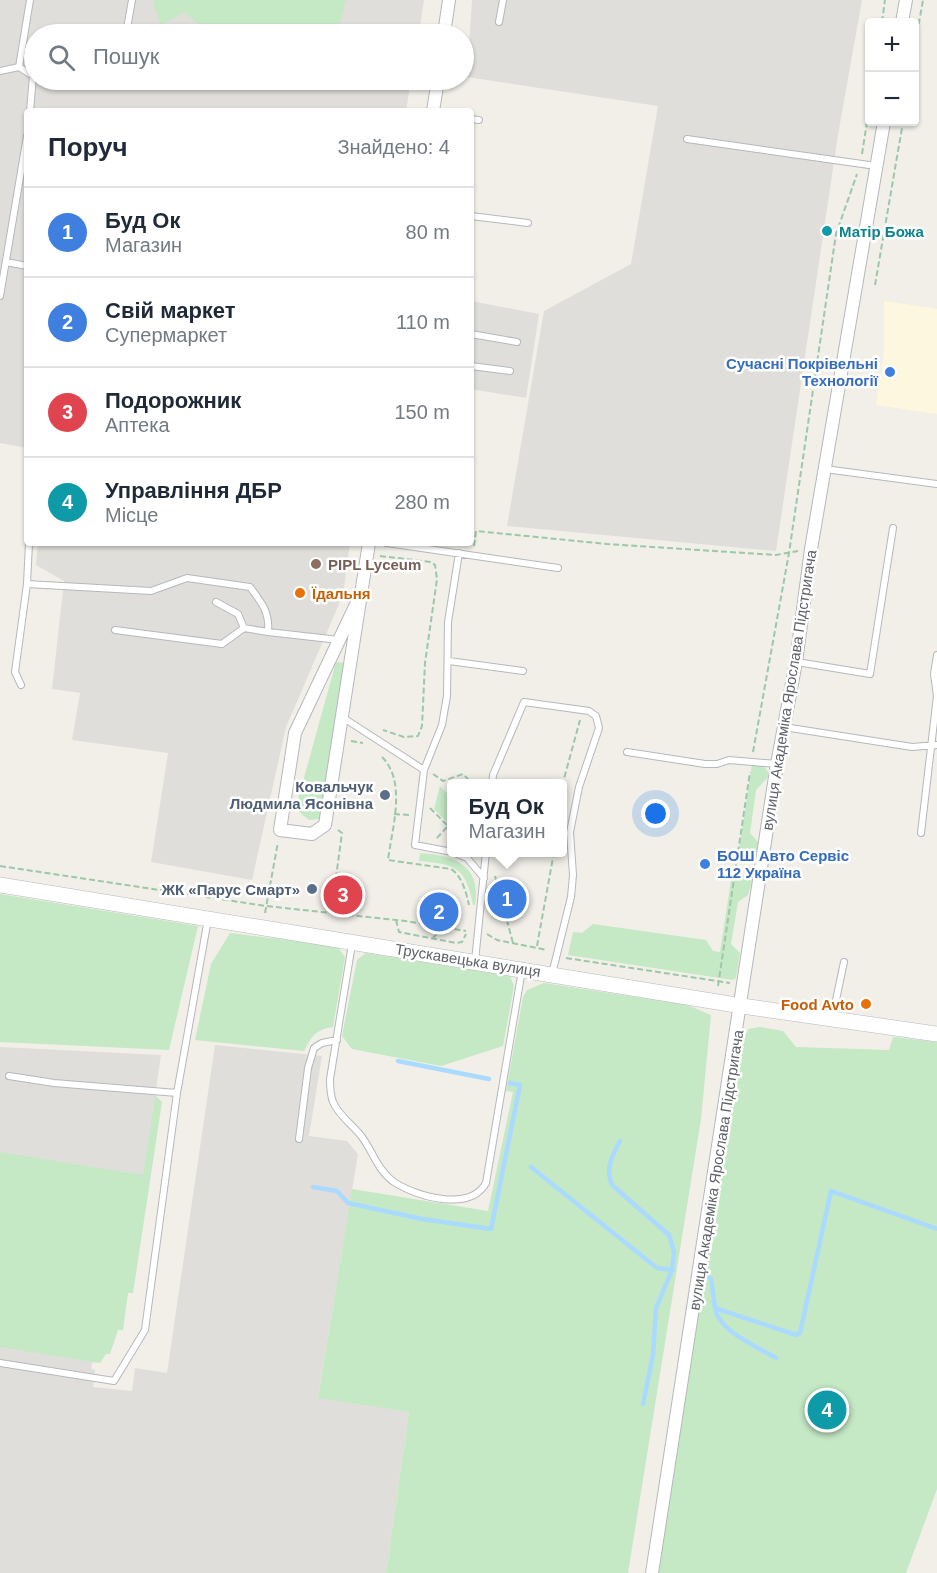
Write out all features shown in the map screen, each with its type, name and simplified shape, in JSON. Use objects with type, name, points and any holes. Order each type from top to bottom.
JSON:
[{"type":"street","points":[[445,24],[449,0]]},
{"type":"street","points":[[903,18],[906,0]]},
{"type":"street","points":[[433,108],[436,90]]},
{"type":"street","name":"вулиця Академіка Ярослава Підстригача","points":[[652,1573],[742,1006],[777,764],[796,662],[811,549],[883,126]]},
{"type":"street","points":[[361,594],[295,733],[280,830],[312,834],[325,825],[369,546]]},
{"type":"street","name":"Трускавецька вулиця","points":[[0,885],[742,1006],[937,1034]]},
{"type":"lane","points":[[26,24],[30,0]]},
{"type":"lane","points":[[128,24],[132,0]]},
{"type":"lane","points":[[499,22],[503,0]]},
{"type":"lane","points":[[19,67],[24,37]]},
{"type":"lane","points":[[0,71],[19,67],[24,70]]},
{"type":"lane","points":[[30,108],[32,90]]},
{"type":"lane","points":[[474,119],[479,120]]},
{"type":"lane","points":[[687,139],[876,166]]},
{"type":"lane","points":[[0,296],[24,154]]},
{"type":"lane","points":[[474,216],[528,223]]},
{"type":"lane","points":[[6,262],[24,265]]},
{"type":"lane","points":[[474,335],[517,342]]},
{"type":"lane","points":[[474,366],[510,371]]},
{"type":"lane","points":[[824,468],[937,483]]},
{"type":"lane","points":[[796,662],[870,674],[893,528]]},
{"type":"lane","points":[[21,685],[15,672],[27,584],[29,546]]},
{"type":"lane","points":[[409,546],[558,568]]},
{"type":"lane","points":[[447,851],[415,845],[424,770],[442,725],[449,661],[448,622],[459,553]]},
{"type":"lane","points":[[27,584],[151,591],[187,578],[249,587],[264,606],[269,619],[268,632]]},
{"type":"lane","points":[[216,602],[238,614],[244,628]]},
{"type":"lane","points":[[115,630],[222,644],[244,628],[339,640]]},
{"type":"lane","points":[[921,833],[934,745],[937,696],[934,674],[937,655]]},
{"type":"lane","points":[[449,661],[523,671]]},
{"type":"lane","points":[[492,779],[524,702],[589,711],[597,716],[599,728],[579,788],[570,832],[573,875],[571,897],[552,974]]},
{"type":"lane","points":[[342,717],[424,770]]},
{"type":"lane","points":[[784,727],[912,747],[934,745]]},
{"type":"lane","points":[[627,752],[705,764],[717,764],[729,760],[777,764]]},
{"type":"lane","points":[[464,857],[484,878]]},
{"type":"lane","points":[[475,962],[486,857]]},
{"type":"lane","points":[[0,1363],[114,1381],[145,1330],[177,1093],[208,919]]},
{"type":"lane","points":[[353,942],[330,1079],[332,1098],[337,1110],[363,1138],[385,1174],[414,1191],[444,1197],[468,1199],[480,1191],[488,1177],[522,970]]},
{"type":"lane","points":[[832,1020],[844,962]]},
{"type":"lane","points":[[299,1138],[308,1068],[314,1048],[318,1044],[337,1040]]},
{"type":"lane","points":[[9,1076],[54,1083],[177,1093]]},
{"type":"path","points":[[883,18],[885,0]]},
{"type":"path","points":[[919,26],[923,0]]},
{"type":"path","points":[[718,986],[752,761],[789,553],[836,234],[860,164],[866,126]]},
{"type":"path","points":[[875,285],[902,126]]},
{"type":"path","points":[[474,542],[476,531],[618,545],[776,555],[811,549]]},
{"type":"path","points":[[472,554],[473,546]]},
{"type":"path","points":[[375,555],[431,562],[435,565],[436,579],[425,663],[422,726],[418,736],[404,737],[378,728]]},
{"type":"path","points":[[564,779],[581,716]]},
{"type":"path","points":[[348,741],[370,747]]},
{"type":"path","points":[[377,752],[391,766],[395,776],[388,860],[447,868],[456,873],[462,883],[471,912]]},
{"type":"path","points":[[429,783],[430,771],[443,781],[447,780]]},
{"type":"path","points":[[449,779],[463,774],[469,779]]},
{"type":"path","points":[[428,817],[428,806],[447,824]]},
{"type":"path","points":[[393,814],[415,816]]},
{"type":"path","points":[[330,914],[342,833],[333,827]]},
{"type":"path","points":[[261,927],[280,830]]},
{"type":"path","points":[[434,841],[447,830]]},
{"type":"path","points":[[430,840],[444,842]]},
{"type":"path","points":[[537,946],[553,857]]},
{"type":"path","points":[[447,863],[447,868]]},
{"type":"path","points":[[0,866],[266,906],[396,920],[467,931]]},
{"type":"path","points":[[495,875],[513,943]]},
{"type":"path","points":[[396,920],[399,932],[462,942],[469,921]]},
{"type":"path","points":[[433,938],[443,927]]},
{"type":"path","points":[[479,933],[513,943],[537,946],[566,958],[732,983]]},
{"type":"shaded area","points":[[0,0],[424,0],[420,24],[24,24],[24,90],[409,90],[406,108],[24,108],[24,447],[0,443]]},
{"type":"shaded area","points":[[472,0],[862,0],[838,135],[776,551],[507,526],[544,311],[631,264],[658,106],[474,78],[474,24],[470,24]]},
{"type":"shaded area","name":"Сучасні Покрівельні Технології","points":[[884,301],[937,309],[937,414],[876,405],[884,351]]},
{"type":"shaded area","points":[[474,302],[539,314],[526,398],[474,389]]},
{"type":"shaded area","points":[[38,546],[350,546],[343,595],[286,727],[252,880],[151,862],[168,753],[72,740],[80,693],[52,689],[64,581],[36,565]]},
{"type":"shaded area","points":[[215,1045],[322,1056],[309,1136],[347,1141],[358,1154],[318,1397],[409,1412],[386,1573],[0,1573],[0,1047],[161,1055],[141,1190],[123,1188],[95,1362],[92,1363],[91,1369],[95,1370],[93,1387],[132,1391],[135,1368],[167,1373]]},
{"type":"green space","points":[[155,0],[346,0],[340,24],[198,24],[185,12],[161,24],[153,3]]},
{"type":"green space","points":[[336,662],[346,663],[322,811],[319,819],[309,820],[298,811],[297,803]]},
{"type":"green space","points":[[752,764],[763,765],[770,775],[756,790],[750,833],[758,842],[758,851],[752,856],[741,858],[738,857]]},
{"type":"green space","points":[[440,786],[447,794],[447,822],[434,809]]},
{"type":"green space","points":[[420,853],[444,856],[469,871],[476,891],[475,905],[473,905],[467,883],[457,870],[442,864],[419,861]]},
{"type":"green space","points":[[732,874],[743,875],[752,881],[748,895],[738,902],[731,944],[740,953],[736,978],[733,980],[568,955],[573,932],[582,933],[593,924],[706,940],[713,951],[720,952]]},
{"type":"green space","points":[[0,894],[198,926],[169,1050],[0,1042]]},
{"type":"green space","points":[[230,933],[337,946],[345,957],[333,1027],[315,1034],[304,1051],[195,1040],[211,964]]},
{"type":"green space","points":[[366,953],[510,976],[514,986],[503,1046],[441,1066],[352,1049],[342,1036],[357,960]]},
{"type":"green space","points":[[544,983],[687,1005],[711,1015],[701,1119],[628,1573],[386,1573],[409,1412],[318,1398],[352,1189],[488,1211],[513,1092],[506,1091],[523,997],[527,990]]},
{"type":"green space","points":[[760,1027],[783,1031],[796,1047],[889,1050],[893,1037],[937,1042],[937,1489],[906,1573],[658,1573],[740,1049],[748,1029]]},
{"type":"green space","points":[[155,1095],[162,1102],[133,1293],[128,1293],[123,1330],[118,1330],[110,1354],[106,1354],[100,1363],[0,1347],[0,1152],[143,1175]]},
{"type":"waterway","points":[[398,1061],[489,1079]]},
{"type":"waterway","points":[[313,1187],[337,1191],[348,1203],[422,1219],[491,1229],[520,1085],[510,1083]]},
{"type":"waterway","points":[[620,1141],[609,1168],[612,1185],[669,1235],[674,1252],[672,1270],[656,1308],[653,1355],[643,1404]]},
{"type":"waterway","points":[[531,1167],[657,1268],[673,1270]]},
{"type":"waterway","points":[[707,1275],[711,1279],[715,1308],[796,1335],[800,1333],[831,1191],[937,1229]]},
{"type":"waterway","points":[[715,1308],[723,1324],[731,1331],[776,1358]]},
{"type":"place","name":"Матір Божа","points":[[827,231]]},
{"type":"place","name":"Сучасні Покрівельні Технології","points":[[890,372]]},
{"type":"place","name":"PIPL Lyceum","points":[[316,564]]},
{"type":"place","name":"Їдальня","points":[[300,593]]},
{"type":"place","name":"Ковальчук Людмила Ясонівна","points":[[385,795]]},
{"type":"place","name":"БОШ Авто Сервіс 112 Україна","points":[[705,864]]},
{"type":"place","name":"ЖК «Парус Смарт»","points":[[312,889]]},
{"type":"place","name":"Подорожник","points":[[343,895]]},
{"type":"place","name":"Буд Ок","points":[[507,899]]},
{"type":"place","name":"Свiй маркет","points":[[439,912]]},
{"type":"place","name":"Food Avto","points":[[866,1004]]},
{"type":"place","name":"Управління ДБР","points":[[827,1410]]}]
